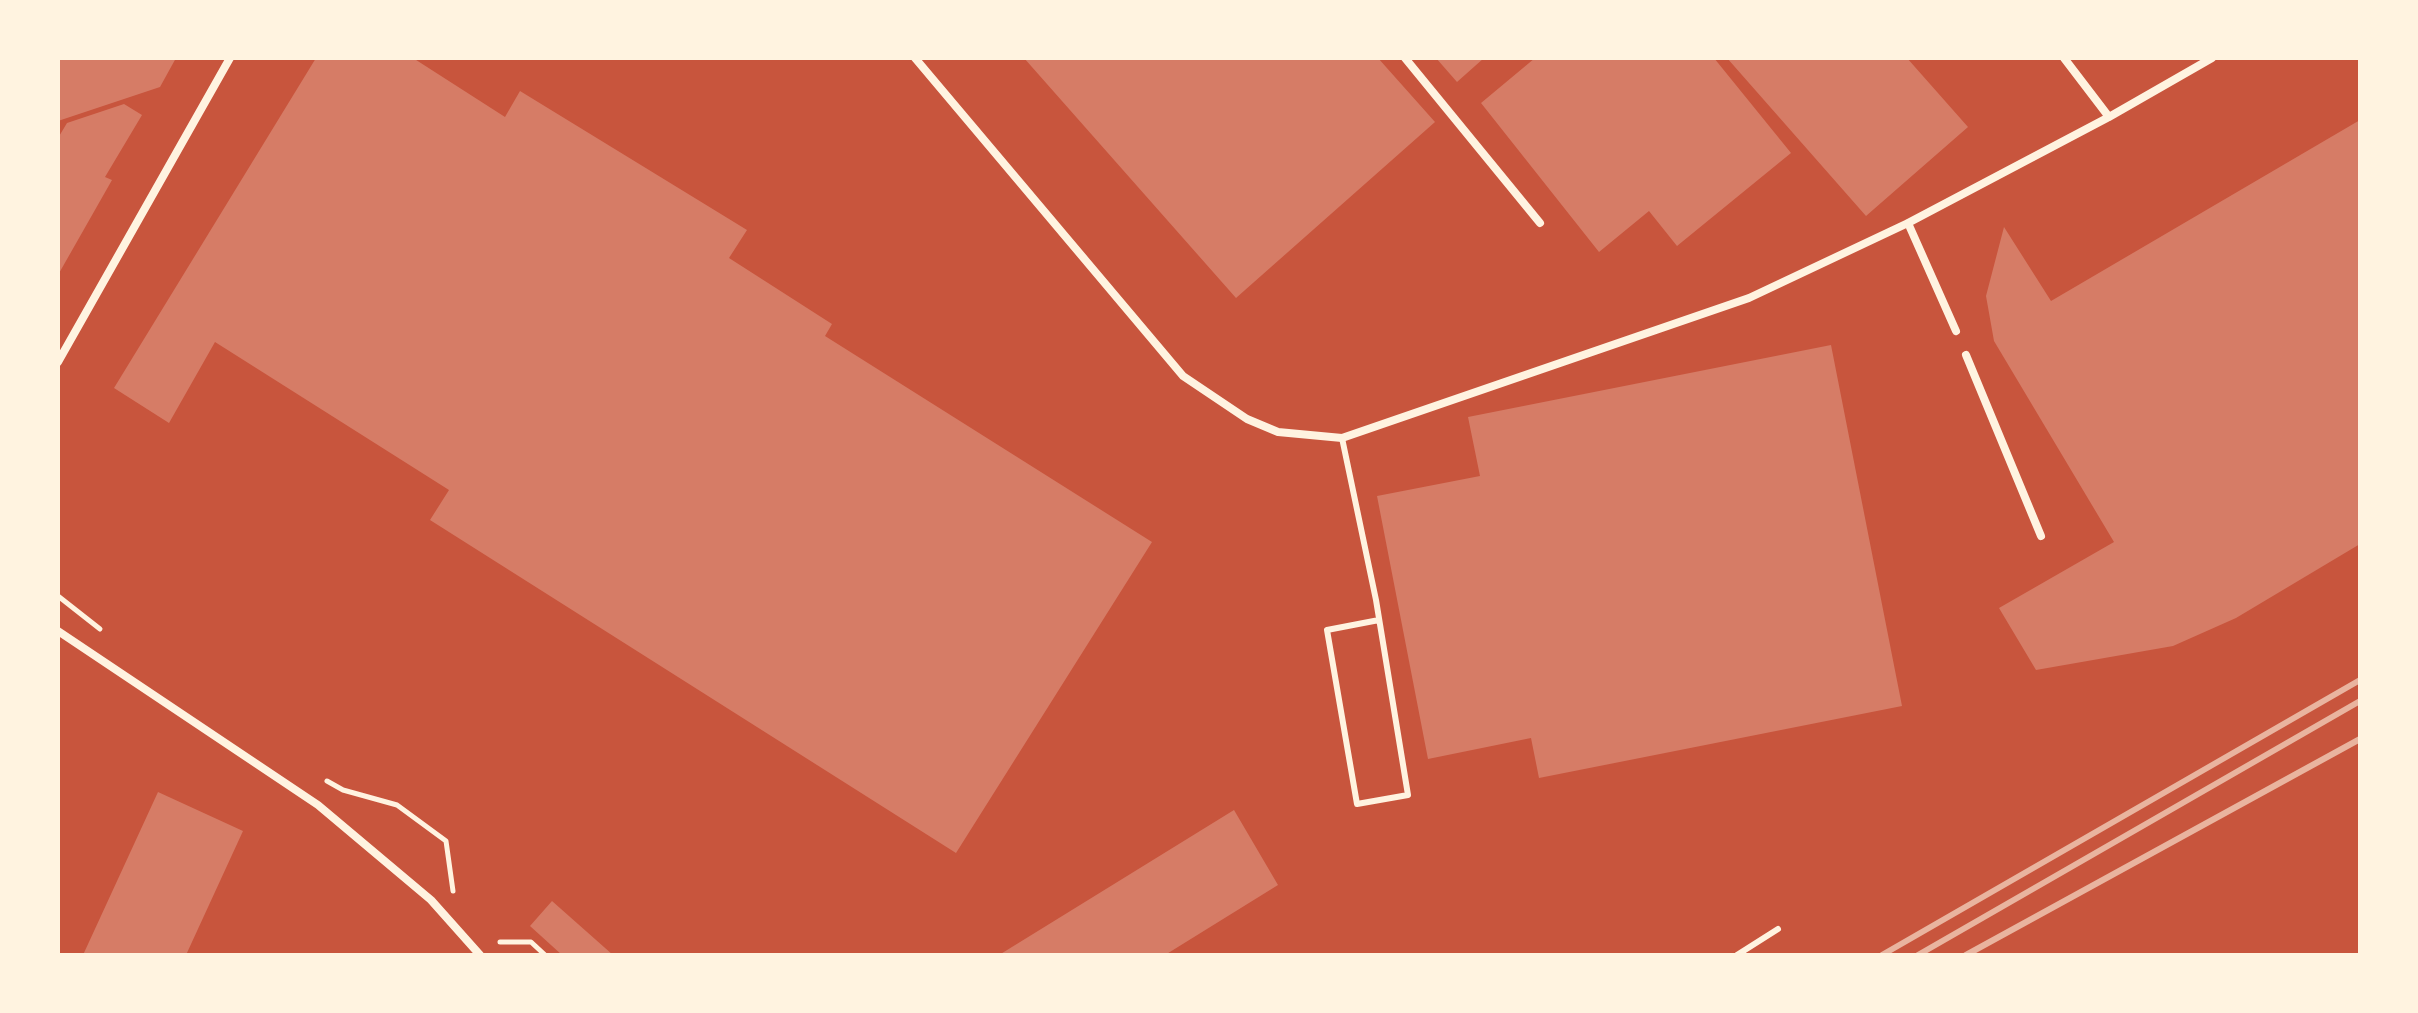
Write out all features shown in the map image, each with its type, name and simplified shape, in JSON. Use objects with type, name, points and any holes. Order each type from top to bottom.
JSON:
[{"type":"street","points":[[58,362],[230,58]]},
{"type":"street","points":[[915,58],[1183,376],[1247,419],[1268,428],[1308,436],[1342,438],[1749,298],[1908,223],[2109,117],[2212,58]]},
{"type":"street","points":[[1405,58],[1540,223]]},
{"type":"street","points":[[2064,58],[2109,117]]},
{"type":"street","points":[[1908,223],[1956,331]]},
{"type":"street","points":[[1966,355],[2041,536]]},
{"type":"street","points":[[58,631],[318,805],[431,900],[480,955]]},
{"type":"lane","points":[[1342,438],[1379,620],[1408,795],[1357,804],[1327,630],[1379,620]]},
{"type":"lane","points":[[1737,955],[1778,929]]},
{"type":"building","points":[[58,58],[176,58],[160,87],[58,121]]},
{"type":"building","points":[[316,58],[413,58],[505,117],[520,91],[747,230],[729,258],[832,324],[825,336],[1152,542],[956,853],[430,520],[449,490],[215,342],[169,423],[114,388]]},
{"type":"building","points":[[1024,58],[1378,58],[1435,122],[1236,298]]},
{"type":"building","points":[[1436,58],[1484,58],[1457,82]]},
{"type":"building","points":[[1535,58],[1714,58],[1791,153],[1677,246],[1649,211],[1599,252],[1481,103]]},
{"type":"building","points":[[1727,58],[1907,58],[1968,127],[1866,216]]},
{"type":"building","points":[[124,104],[142,115],[105,177],[112,180],[58,275],[58,138],[67,123]]},
{"type":"building","points":[[2360,120],[2360,544],[2236,618],[2173,646],[2036,670],[1999,608],[2114,542],[1994,341],[1986,296],[2004,227],[2051,301]]},
{"type":"building","points":[[1831,345],[1902,706],[1539,778],[1531,738],[1428,759],[1377,496],[1480,476],[1468,417]]},
{"type":"building","points":[[158,792],[243,831],[186,955],[83,955]]},
{"type":"building","points":[[1234,810],[1278,885],[1165,955],[999,955]]},
{"type":"building","points":[[552,901],[613,955],[562,955],[530,926]]},
{"type":"railway","points":[[1882,955],[2360,680]]},
{"type":"railway","points":[[1918,955],[2360,701]]},
{"type":"railway","points":[[1966,955],[2360,739]]}]
